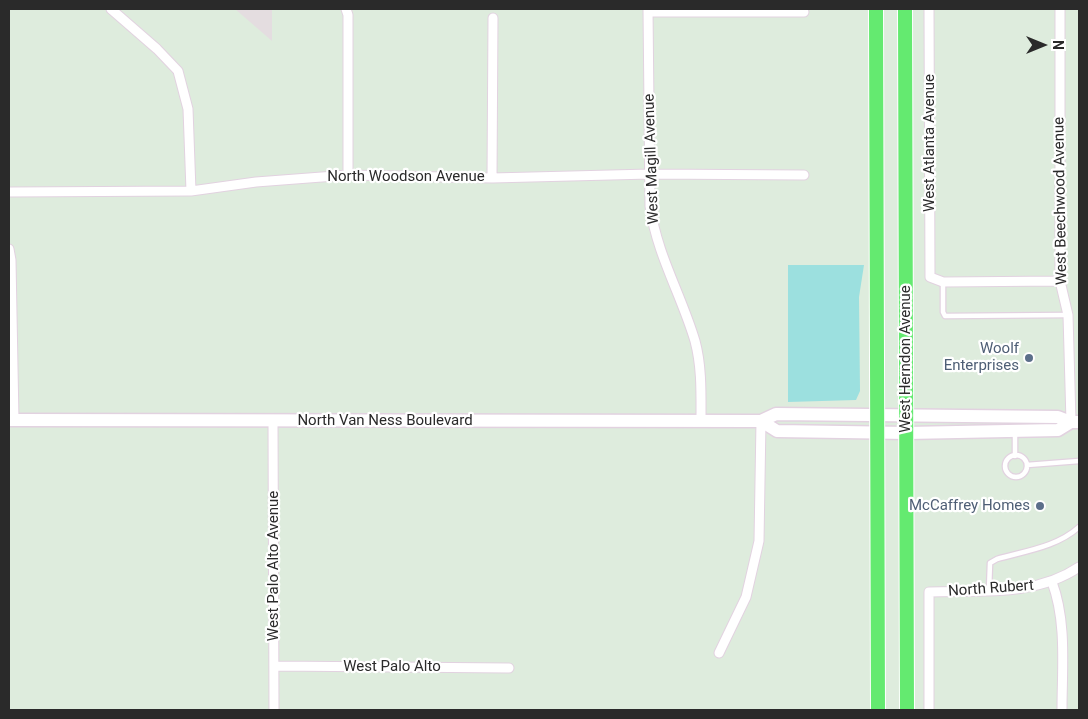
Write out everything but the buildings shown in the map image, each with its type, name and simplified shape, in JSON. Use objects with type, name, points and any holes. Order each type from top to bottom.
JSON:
[{"type":"main road","name":"West Herndon Avenue","points":[[876,9],[878,710]]},
{"type":"main road","name":"West Herndon Avenue","points":[[905,9],[907,710]]},
{"type":"street","points":[[111,9],[157,49],[178,71],[188,109],[191,191]]},
{"type":"street","points":[[346,9],[348,15],[348,175]]},
{"type":"street","name":"West Atlanta Avenue","points":[[929,9],[930,277],[942,282]]},
{"type":"street","name":"West Beechwood Avenue","points":[[1060,9],[1060,281],[1068,315],[1075,422]]},
{"type":"street","points":[[648,10],[804,12]]},
{"type":"street","name":"West Magill Avenue","points":[[648,10],[650,206],[654,230],[660,249],[688,320],[699,359],[702,421]]},
{"type":"street","points":[[492,178],[493,18]]},
{"type":"street","name":"North Woodson Avenue","points":[[9,192],[191,191],[256,182],[348,175],[492,178],[650,174],[804,175]]},
{"type":"street","points":[[9,249],[11,260],[12,420]]},
{"type":"street","points":[[942,282],[1060,281]]},
{"type":"street","name":"North Van Ness Boulevard","points":[[12,420],[761,421],[776,414],[1058,417],[1075,422]]},
{"type":"street","name":"West Palo Alto Avenue","points":[[273,421],[274,710]]},
{"type":"street","points":[[719,653],[746,597],[759,541],[761,421]]},
{"type":"street","name":"North Van Ness Boulevard","points":[[761,421],[777,431],[907,433],[1058,430],[1075,422]]},
{"type":"street","name":"North Rubert","points":[[929,710],[928,592],[1026,589],[1052,582],[1079,568]]},
{"type":"street","points":[[1052,582],[1057,596],[1061,622],[1062,710]]},
{"type":"street","name":"West Palo Alto","points":[[275,666],[509,668]]},
{"type":"lane","points":[[942,282],[943,312],[945,316],[1068,315]]},
{"type":"lane","points":[[1014,456],[1015,432]]},
{"type":"lane","points":[[1014,456],[1021,457],[1027,465],[1023,475],[1016,478],[1009,475],[1005,469],[1008,458],[1014,456]]},
{"type":"lane","points":[[1027,465],[1079,461]]},
{"type":"lane","points":[[989,590],[990,563],[1057,542],[1070,536],[1079,528]]},
{"type":"shaded area","points":[[235,9],[272,9],[272,41]]},
{"type":"shaded area","points":[[788,265],[864,265],[859,297],[860,391],[856,400],[788,402]]},
{"type":"place","name":"Woolf Enterprises","points":[[1029,358]]},
{"type":"place","name":"McCaffrey Homes","points":[[1040,506]]}]
